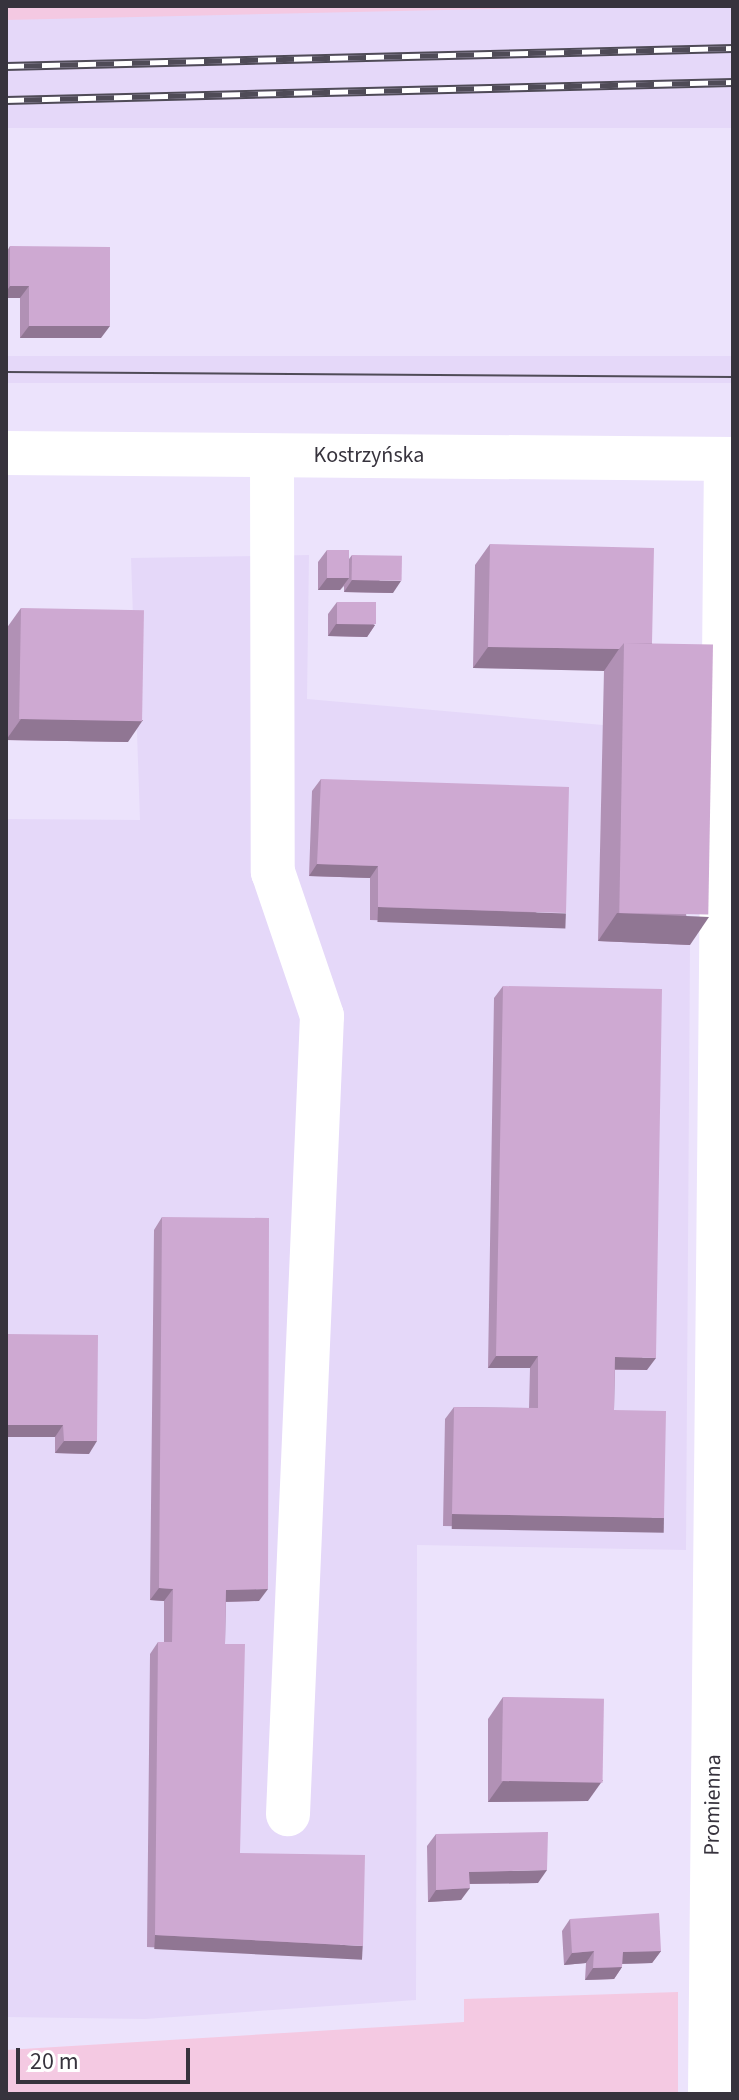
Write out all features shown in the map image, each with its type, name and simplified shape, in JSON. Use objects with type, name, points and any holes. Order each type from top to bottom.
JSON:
[{"type":"street","name":"Kostrzyńska","points":[[6,453],[730,459]]},
{"type":"street","points":[[272,456],[273,872],[322,1016],[288,1814]]},
{"type":"street","name":"Promienna","points":[[710,2094],[730,459]]},
{"type":"shaded area","points":[[6,6],[733,6],[733,128],[6,128]]},
{"type":"shaded area","points":[[6,6],[618,6],[6,20]]},
{"type":"shaded area","points":[[6,356],[733,356],[733,383],[6,383]]},
{"type":"shaded area","points":[[309,555],[307,699],[603,725],[598,940],[690,945],[686,1550],[417,1545],[416,2000],[145,2019],[6,2017],[6,819],[140,820],[131,558]]},
{"type":"shaded area","points":[[678,1992],[678,2094],[6,2094],[6,2050],[464,2022],[464,1999]]},
{"type":"building","points":[[10,246],[110,247],[110,326],[29,326],[29,286],[10,286]]},
{"type":"building","points":[[490,544],[654,548],[652,643],[624,643],[619,649],[488,647]]},
{"type":"building","points":[[327,550],[349,550],[349,578],[327,578]]},
{"type":"building","points":[[352,555],[402,556],[402,581],[352,580]]},
{"type":"building","points":[[337,602],[376,602],[376,624],[337,624]]},
{"type":"building","points":[[21,608],[144,610],[142,721],[19,719]]},
{"type":"building","points":[[624,643],[713,645],[708,915],[619,913]]},
{"type":"building","points":[[321,779],[569,787],[566,913],[378,907],[378,866],[317,864]]},
{"type":"building","points":[[503,986],[662,989],[656,1358],[615,1357],[614,1410],[666,1411],[664,1518],[452,1514],[454,1407],[538,1408],[538,1356],[496,1356]]},
{"type":"building","points":[[162,1217],[269,1218],[268,1589],[226,1590],[225,1644],[245,1644],[240,1853],[365,1855],[363,1946],[155,1935],[158,1642],[172,1642],[173,1589],[159,1588]]},
{"type":"building","points":[[6,1334],[98,1335],[97,1441],[64,1441],[63,1425],[6,1425]]},
{"type":"building","points":[[503,1697],[604,1699],[603,1783],[502,1781]]},
{"type":"building","points":[[548,1832],[547,1870],[469,1872],[470,1888],[436,1890],[436,1834]]},
{"type":"building","points":[[659,1913],[661,1951],[623,1952],[622,1967],[593,1968],[594,1951],[572,1953],[570,1919]]},
{"type":"tram line","points":[[6,372],[733,377]]},
{"type":"railway","points":[[6,66],[733,48]]},
{"type":"railway","points":[[6,100],[733,82]]}]
